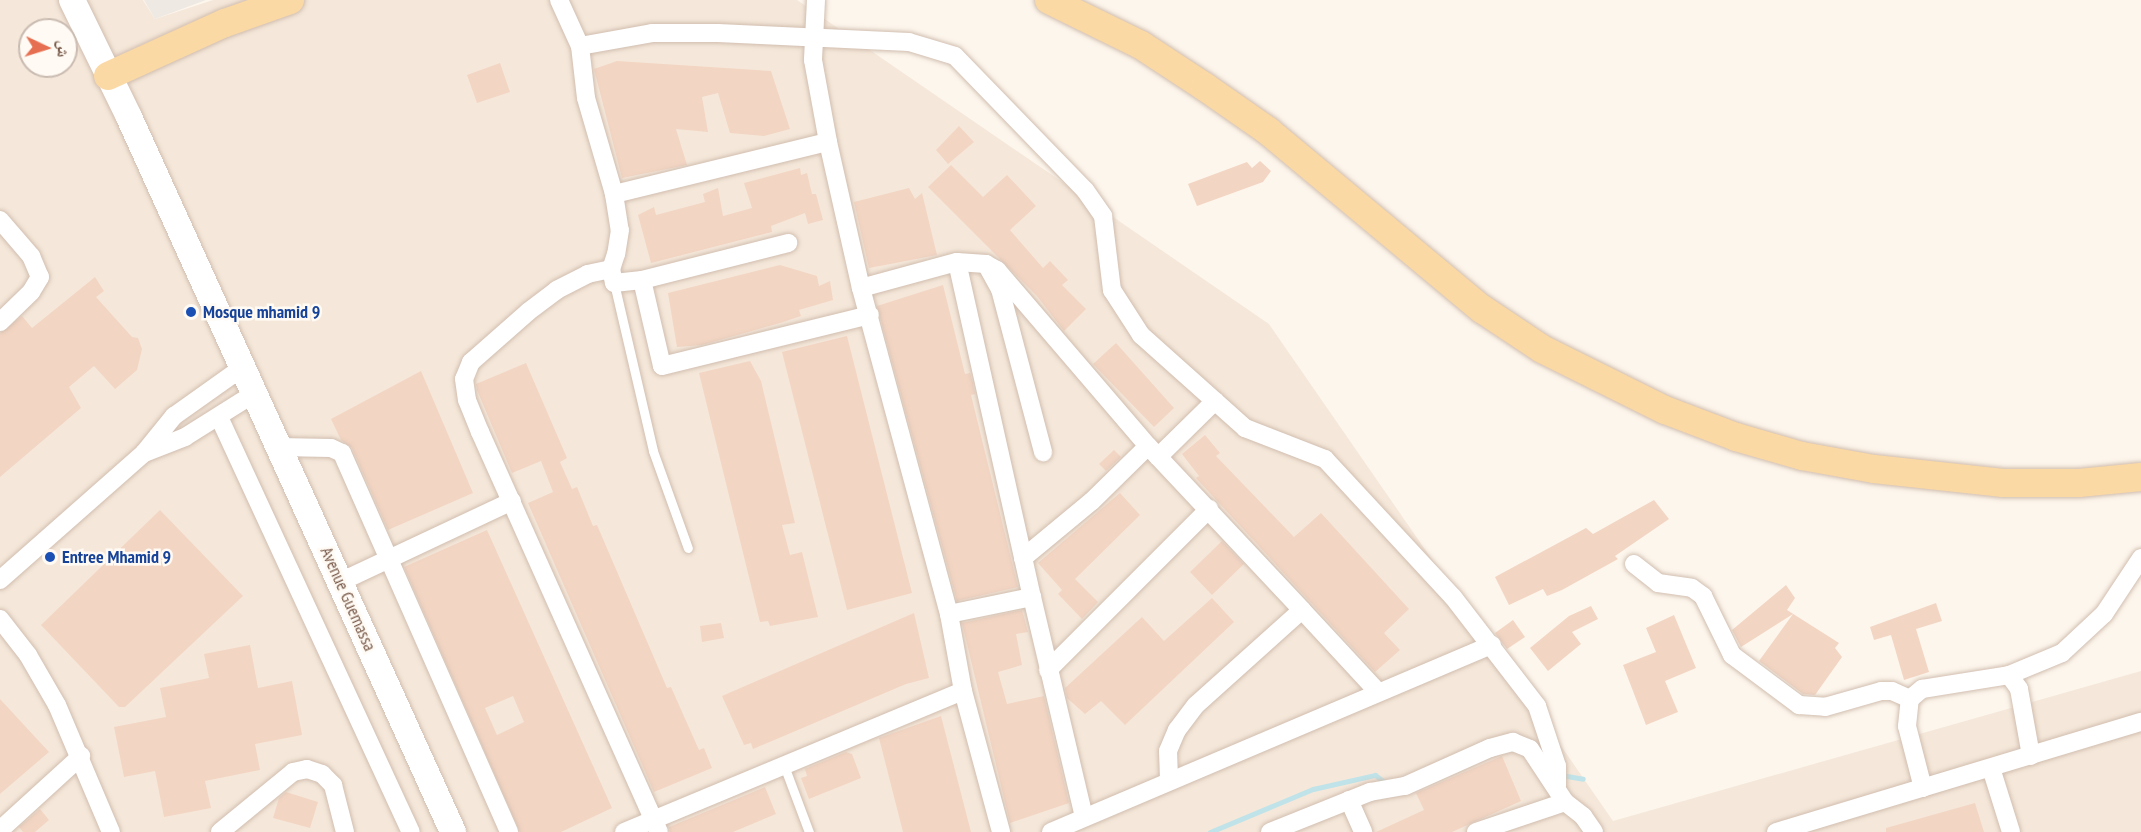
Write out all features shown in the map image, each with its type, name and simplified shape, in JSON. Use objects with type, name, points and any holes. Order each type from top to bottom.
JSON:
[{"type":"main road","name":"Avenue Guemassa","points":[[72,0],[255,393],[453,832]]},
{"type":"main road","points":[[108,76],[225,23],[290,0]]},
{"type":"main road","points":[[1049,0],[1141,45],[1214,93],[1285,145],[1482,309],[1542,349],[1665,410],[1791,453],[1885,471],[2003,483],[2079,483],[2141,477]]},
{"type":"street","points":[[559,0],[580,46],[586,98],[614,195],[620,230],[612,276]]},
{"type":"street","points":[[816,0],[813,60],[828,142],[861,288],[949,614],[963,691],[1000,832]]},
{"type":"street","points":[[580,46],[652,33],[813,38],[935,47],[955,56],[975,72],[1086,190],[1103,216],[1109,244],[1108,277],[1124,312],[1141,335],[1245,428],[1325,459],[1454,597],[1537,706],[1557,766],[1561,794]]},
{"type":"street","points":[[614,195],[828,142]]},
{"type":"street","points":[[0,220],[31,256],[40,277],[31,292],[0,322]]},
{"type":"street","points":[[656,825],[467,400],[464,379],[471,362],[556,290],[588,274],[642,280],[788,243]]},
{"type":"street","points":[[861,288],[957,262],[986,264],[1003,276],[1007,286],[1153,451],[1378,692]]},
{"type":"street","points":[[957,262],[1048,670],[1084,816]]},
{"type":"street","points":[[986,264],[1000,289],[1043,452]]},
{"type":"street","points":[[642,280],[662,366],[870,315]]},
{"type":"street","points":[[0,580],[144,453],[174,416],[243,367]]},
{"type":"street","points":[[144,453],[185,437],[255,393]]},
{"type":"street","points":[[1023,558],[1215,401]]},
{"type":"street","points":[[219,417],[411,832]]},
{"type":"street","points":[[279,447],[331,448],[342,453],[386,558],[509,832]]},
{"type":"street","points":[[340,582],[386,558],[512,501]]},
{"type":"street","points":[[1048,670],[1209,509]]},
{"type":"street","points":[[1910,699],[1930,687],[2009,675],[2062,653],[2086,634],[2104,614],[2141,558]]},
{"type":"street","points":[[1634,564],[1658,583],[1692,588],[1703,597],[1732,655],[1799,705],[1826,707],[1881,691],[1892,691],[1910,699]]},
{"type":"street","points":[[949,614],[1032,597]]},
{"type":"street","points":[[1169,779],[1168,751],[1177,730],[1196,705],[1302,610]]},
{"type":"street","points":[[0,619],[49,690],[81,756],[111,832]]},
{"type":"street","points":[[1051,832],[1169,779],[1492,645]]},
{"type":"street","points":[[2009,675],[2019,689],[2031,756]]},
{"type":"street","points":[[624,832],[656,825],[783,763],[963,691]]},
{"type":"street","points":[[1910,699],[1907,726],[1923,788]]},
{"type":"street","points":[[1776,832],[2141,722]]},
{"type":"street","points":[[1270,832],[1370,792],[1392,791],[1513,742],[1530,749],[1561,794],[1583,816],[1593,832]]},
{"type":"street","points":[[0,830],[81,756]]},
{"type":"street","points":[[1991,768],[2011,832]]},
{"type":"street","points":[[220,832],[293,772],[307,769],[322,774],[333,784],[345,832]]},
{"type":"street","points":[[1476,832],[1561,794]]},
{"type":"street","points":[[1349,800],[1363,832]]},
{"type":"lane","points":[[612,276],[653,451],[688,548]]},
{"type":"lane","points":[[783,763],[809,832]]},
{"type":"shaded area","points":[[0,0],[143,0],[155,19],[213,0],[797,0],[1269,324],[1613,821],[2141,671],[2141,832],[0,832]]},
{"type":"shaded area","points":[[144,0],[206,0],[155,19]]},
{"type":"building","points":[[617,61],[771,71],[790,129],[764,136],[730,133],[718,93],[702,97],[708,132],[676,129],[687,165],[622,178],[594,69]]},
{"type":"building","points":[[500,63],[510,92],[477,103],[467,75]]},
{"type":"building","points":[[959,126],[974,142],[948,164],[936,150]]},
{"type":"building","points":[[1260,161],[1271,171],[1263,182],[1197,206],[1188,184],[1247,162],[1252,168]]},
{"type":"building","points":[[951,165],[983,197],[1007,175],[1036,206],[1010,230],[1043,268],[1050,261],[1068,280],[1062,285],[1086,309],[1064,331],[1037,296],[928,187]]},
{"type":"building","points":[[800,168],[801,175],[807,173],[812,194],[816,194],[823,220],[808,224],[805,213],[771,226],[772,232],[651,263],[638,215],[654,207],[656,215],[705,202],[703,194],[718,188],[723,216],[752,208],[744,183]]},
{"type":"building","points":[[909,188],[915,199],[922,193],[937,255],[869,268],[854,202]]},
{"type":"building","points":[[780,265],[817,276],[819,286],[830,281],[833,300],[799,310],[801,316],[780,323],[702,345],[677,347],[668,293]]},
{"type":"building","points":[[95,277],[104,291],[96,297],[132,337],[138,338],[142,349],[137,370],[115,389],[94,366],[69,387],[81,408],[0,477],[0,333],[22,316],[32,328]]},
{"type":"building","points":[[943,285],[965,374],[970,373],[973,383],[975,394],[971,395],[1018,587],[957,601],[877,306]]},
{"type":"building","points":[[847,336],[912,593],[847,610],[782,352]]},
{"type":"building","points":[[1116,343],[1174,408],[1154,427],[1093,364]]},
{"type":"building","points":[[750,361],[761,381],[795,523],[782,525],[790,555],[802,552],[818,617],[770,626],[768,621],[760,622],[699,373]]},
{"type":"building","points":[[526,363],[567,458],[560,462],[572,489],[577,487],[593,526],[597,525],[667,688],[671,687],[699,750],[704,748],[712,768],[654,792],[528,503],[553,492],[541,461],[512,473],[477,390],[476,384]]},
{"type":"building","points":[[421,371],[473,493],[388,530],[352,448],[341,440],[331,419]]},
{"type":"building","points":[[1205,435],[1220,453],[1216,456],[1294,537],[1321,513],[1409,609],[1384,633],[1400,650],[1375,672],[1196,478],[1199,476],[1182,454]]},
{"type":"building","points":[[1114,450],[1121,457],[1106,471],[1099,464]]},
{"type":"building","points":[[1120,493],[1140,515],[1075,579],[1098,602],[1082,619],[1058,594],[1062,590],[1038,563]]},
{"type":"building","points":[[1654,500],[1669,519],[1615,556],[1618,559],[1562,590],[1547,596],[1543,589],[1509,605],[1495,577],[1586,528],[1593,534]]},
{"type":"building","points":[[160,510],[243,596],[125,707],[119,707],[41,625]]},
{"type":"building","points":[[487,530],[612,808],[561,832],[520,832],[404,567]],"holes":[[[513,696],[524,722],[497,735],[485,708]]]},
{"type":"building","points":[[1222,541],[1244,564],[1212,595],[1190,572]]},
{"type":"building","points":[[1786,585],[1795,598],[1787,610],[1839,643],[1835,648],[1842,657],[1815,695],[1803,694],[1759,661],[1793,614],[1741,647],[1732,630]]},
{"type":"building","points":[[1212,598],[1234,622],[1125,725],[1101,701],[1085,714],[1067,698],[1065,688],[1142,617],[1164,641]]},
{"type":"building","points":[[1936,603],[1942,621],[1916,629],[1929,672],[1904,680],[1891,635],[1874,640],[1870,627]]},
{"type":"building","points":[[1591,606],[1598,619],[1572,632],[1581,644],[1548,671],[1530,648],[1569,616]]},
{"type":"building","points":[[1022,610],[1028,632],[1016,634],[1022,665],[998,672],[1007,704],[1044,696],[1069,803],[1010,823],[962,623]]},
{"type":"building","points":[[914,613],[929,678],[906,684],[753,749],[751,743],[744,745],[722,696]]},
{"type":"building","points":[[1674,615],[1696,668],[1665,681],[1678,712],[1646,725],[1623,665],[1656,652],[1646,628]]},
{"type":"building","points":[[1513,620],[1525,637],[1507,649],[1495,633]]},
{"type":"building","points":[[721,623],[724,638],[702,642],[700,626]]},
{"type":"building","points":[[250,645],[258,688],[292,681],[302,735],[255,744],[260,770],[205,781],[211,808],[164,817],[155,771],[124,777],[114,727],[166,717],[160,688],[209,678],[204,654]]},
{"type":"building","points":[[0,699],[49,752],[0,794]]},
{"type":"building","points":[[941,716],[971,832],[903,832],[879,738]]},
{"type":"building","points":[[846,752],[852,754],[861,778],[809,799],[801,778],[807,776],[805,769]]},
{"type":"building","points":[[1502,756],[1521,801],[1452,832],[1376,832],[1424,810],[1416,793]]},
{"type":"building","points":[[765,787],[776,814],[733,832],[670,832],[669,827]]},
{"type":"building","points":[[286,792],[318,802],[310,828],[273,818],[279,798]]},
{"type":"building","points":[[1975,803],[1984,832],[1886,832],[1886,828]]},
{"type":"building","points":[[40,809],[49,820],[35,832],[23,832],[19,827]]},
{"type":"waterway","points":[[1210,832],[1313,789],[1375,775],[1387,784]]},
{"type":"waterway","points":[[1561,775],[1583,779]]},
{"type":"place","name":"Mosque mhamid 9","points":[[191,312]]},
{"type":"place","name":"Entree Mhamid 9","points":[[50,557]]}]
